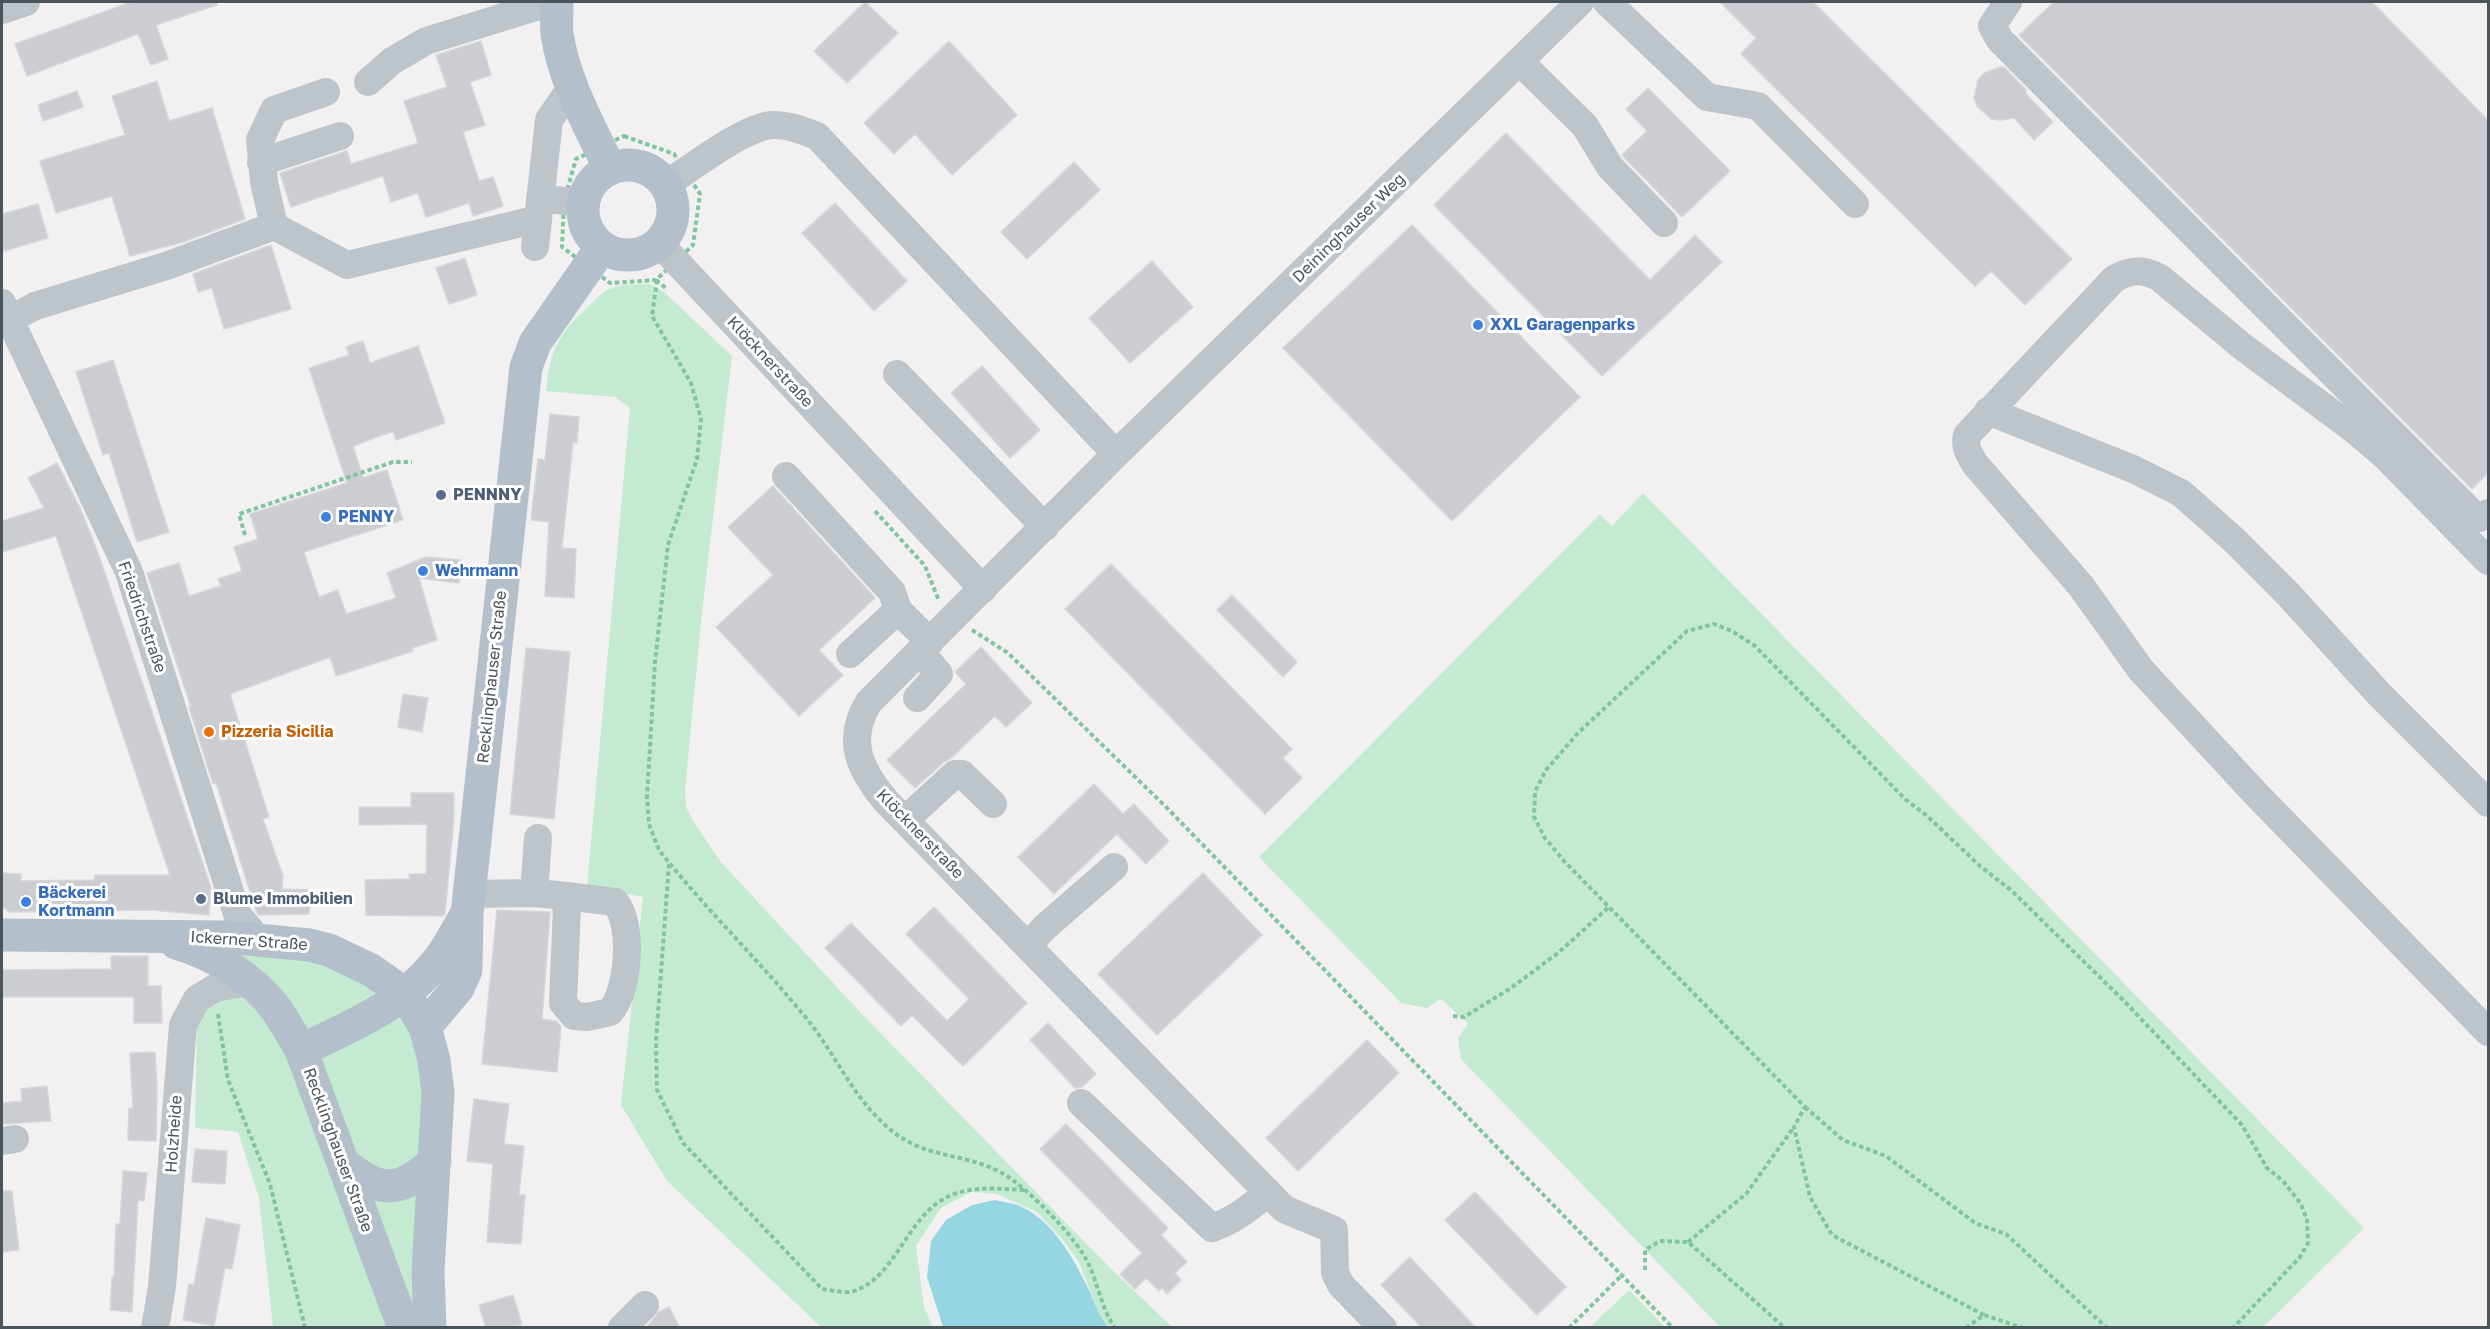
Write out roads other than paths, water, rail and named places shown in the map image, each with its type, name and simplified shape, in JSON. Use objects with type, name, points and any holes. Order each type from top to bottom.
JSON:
[{"type":"main road","points":[[552,214],[589,189],[598,177],[604,158],[574,92],[557,34],[555,2]]},
{"type":"main road","points":[[552,214],[586,227],[593,238],[595,257],[646,252],[664,261],[672,221],[671,196],[676,178],[657,176],[634,166],[604,158]]},
{"type":"main road","name":"Recklinghauser Straße","points":[[425,1027],[459,988],[466,970],[468,904],[526,367],[535,343],[595,257]]},
{"type":"main road","name":"Recklinghauser Straße","points":[[404,1328],[301,1050],[379,1012],[405,994],[442,956],[468,904]]},
{"type":"main road","name":"Ickerner Straße","points":[[2,935],[258,939],[309,945],[328,950],[371,970],[405,994]]},
{"type":"main road","name":"Ickerner Straße","points":[[152,936],[198,950],[220,961],[248,981],[276,1009],[301,1050]]},
{"type":"main road","points":[[405,994],[425,1027],[434,1060],[438,1092],[428,1272],[430,1328]]},
{"type":"main road","points":[[343,1163],[370,1184],[385,1187],[402,1184],[420,1174],[435,1161]]},
{"type":"street","points":[[2,10],[26,2]]},
{"type":"street","points":[[368,82],[392,61],[426,40],[555,2]]},
{"type":"street","name":"Deininghauser Weg","points":[[983,589],[1116,454],[1580,2]]},
{"type":"street","points":[[1607,2],[1707,97],[1758,106],[1855,204]]},
{"type":"street","points":[[2008,2],[1992,26],[2000,39],[2473,514],[2479,518],[2488,513]]},
{"type":"street","points":[[1520,62],[1585,126],[1610,167],[1664,223]]},
{"type":"street","points":[[274,226],[261,162],[260,140],[274,110],[326,92]]},
{"type":"street","points":[[5,316],[166,266],[274,226],[347,265],[552,214],[549,120],[564,98],[574,92]]},
{"type":"street","points":[[676,178],[741,137],[770,125],[793,127],[817,136],[1116,454]]},
{"type":"street","points":[[261,162],[340,136]]},
{"type":"street","name":"Klöcknerstraße","points":[[664,261],[983,589],[869,702],[860,717],[858,730],[858,752],[868,779],[905,820],[1284,1209],[1334,1230],[1335,1273],[1341,1285],[1383,1328]]},
{"type":"street","points":[[2488,561],[2384,455],[2356,431],[2243,347],[2160,278],[2147,271],[2138,270],[2125,273],[2114,279],[1988,411],[1967,435],[1965,443],[1975,464],[2081,586],[2141,670],[2256,794],[2488,1032]]},
{"type":"street","name":"Friedrichstraße","points":[[5,316],[129,572],[237,914],[258,939]]},
{"type":"street","points":[[897,374],[1045,527]]},
{"type":"street","points":[[1988,411],[2133,469],[2181,493],[2234,540],[2289,594],[2372,686],[2488,803]]},
{"type":"street","points":[[786,476],[892,592],[898,610],[925,647],[939,674],[917,698]]},
{"type":"street","points":[[850,654],[898,610]]},
{"type":"street","points":[[905,820],[955,774],[962,774],[993,804]]},
{"type":"street","points":[[468,904],[546,894],[538,838]]},
{"type":"street","points":[[1028,946],[1044,928],[1114,867]]},
{"type":"street","name":"Holzheide","points":[[155,1328],[162,1287],[183,1025],[197,999],[215,988],[248,981]]},
{"type":"street","points":[[1080,1103],[1212,1228],[1228,1222],[1268,1192]]},
{"type":"street","points":[[622,1328],[645,1305]]},
{"type":"water","points":[[995,1200],[1018,1205],[1030,1211],[1041,1219],[1059,1239],[1075,1262],[1108,1327],[943,1327],[927,1277],[931,1241],[946,1220],[972,1205]]},
{"type":"place","name":"XXL Garagenparks","points":[[1478,325]]},
{"type":"place","name":"PENNNY","points":[[441,495]]},
{"type":"place","name":"PENNY","points":[[326,517]]},
{"type":"place","name":"Wehrmann","points":[[423,571]]},
{"type":"place","name":"Pizzeria Sicilia","points":[[209,732]]},
{"type":"place","name":"Blume Immobilien","points":[[201,899]]},
{"type":"place","name":"Bäckerei Kortmann","points":[[26,902]]}]
